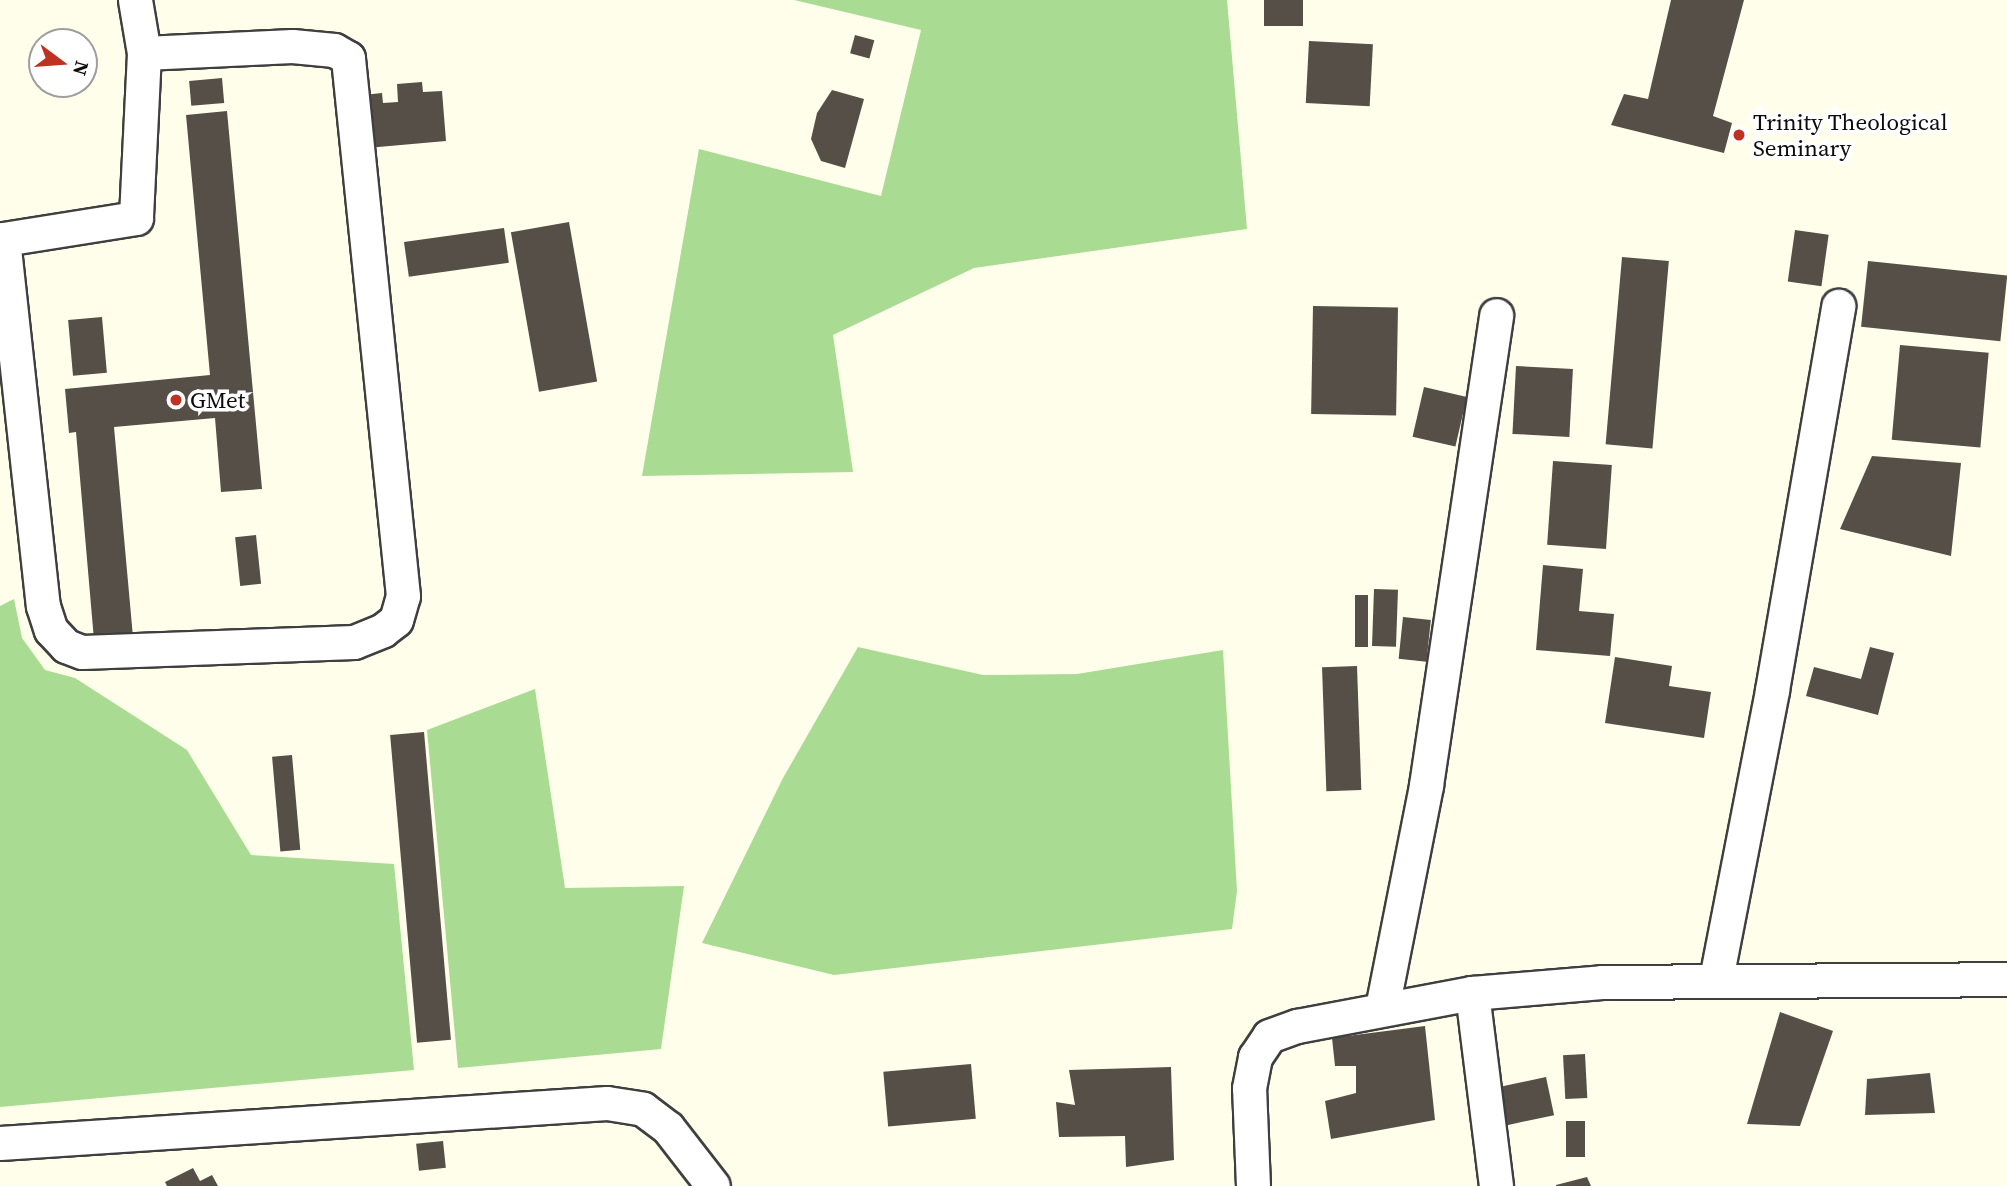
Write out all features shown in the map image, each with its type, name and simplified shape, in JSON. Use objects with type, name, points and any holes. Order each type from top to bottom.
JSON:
[{"type":"street","points":[[135,0],[144,53],[136,218],[3,239],[43,606],[51,629],[66,646],[82,652],[354,642],[383,630],[396,620],[403,596],[348,58],[334,50],[292,46],[144,53]]},
{"type":"street","points":[[1716,979],[1772,690],[1839,306]]},
{"type":"street","points":[[1382,1008],[1426,785],[1496,315]]},
{"type":"street","points":[[1253,1186],[1249,1088],[1255,1057],[1269,1036],[1297,1026],[1472,993],[1602,982],[1716,979],[2007,979]]},
{"type":"street","points":[[1472,993],[1496,1186]]},
{"type":"street","points":[[0,1143],[607,1103],[643,1109],[668,1128],[713,1186]]},
{"type":"green space","points":[[794,0],[1227,0],[1247,229],[974,268],[833,335],[853,472],[642,476],[699,149],[881,196],[921,30]]},
{"type":"green space","points":[[14,599],[22,638],[45,670],[75,678],[187,750],[251,855],[394,864],[414,1070],[0,1107],[0,606]]},
{"type":"green space","points":[[858,647],[983,675],[1077,674],[1223,650],[1237,891],[1232,929],[834,975],[702,943],[783,778]]},
{"type":"green space","points":[[535,689],[565,888],[684,886],[661,1049],[458,1068],[427,730]]},
{"type":"building","points":[[1264,0],[1303,0],[1303,26],[1264,26]]},
{"type":"building","points":[[1671,0],[1744,0],[1713,116],[1732,123],[1724,153],[1611,125],[1624,94],[1648,99]]},
{"type":"building","points":[[855,35],[874,40],[869,59],[850,53]]},
{"type":"building","points":[[1309,41],[1373,44],[1370,106],[1306,103]]},
{"type":"building","points":[[222,78],[224,103],[191,106],[189,81]]},
{"type":"building","points":[[422,82],[423,92],[442,91],[446,141],[367,148],[363,95],[382,93],[383,103],[398,102],[397,84]]},
{"type":"building","points":[[832,90],[864,99],[845,168],[821,161],[811,139],[817,113]]},
{"type":"building","points":[[227,111],[262,489],[221,492],[215,418],[114,427],[133,637],[94,640],[76,432],[69,433],[65,389],[210,375],[186,115]]},
{"type":"building","points":[[569,222],[597,382],[539,392],[511,232]]},
{"type":"building","points":[[504,228],[509,263],[409,277],[404,242]]},
{"type":"building","points":[[1795,230],[1829,235],[1821,286],[1788,281]]},
{"type":"building","points":[[1622,257],[1669,261],[1652,448],[1606,444]]},
{"type":"building","points":[[1868,261],[2007,276],[2000,341],[1861,327]]},
{"type":"building","points":[[1313,306],[1398,307],[1396,415],[1311,414]]},
{"type":"building","points":[[102,317],[107,373],[73,376],[68,320]]},
{"type":"building","points":[[1900,345],[1989,353],[1980,447],[1892,440]]},
{"type":"building","points":[[1516,366],[1573,369],[1569,437],[1512,434]]},
{"type":"building","points":[[1424,387],[1467,397],[1455,447],[1413,437]]},
{"type":"building","points":[[1872,456],[1961,463],[1951,556],[1840,529]]},
{"type":"building","points":[[1553,461],[1612,465],[1606,549],[1547,545]]},
{"type":"building","points":[[256,535],[261,584],[240,586],[235,537]]},
{"type":"building","points":[[1543,565],[1583,569],[1579,611],[1614,614],[1610,656],[1536,650]]},
{"type":"building","points":[[1374,589],[1398,590],[1396,647],[1372,646]]},
{"type":"building","points":[[1355,595],[1368,595],[1368,647],[1355,647]]},
{"type":"building","points":[[1403,617],[1431,620],[1426,662],[1399,659]]},
{"type":"building","points":[[1870,647],[1894,653],[1878,715],[1806,696],[1814,667],[1861,679]]},
{"type":"building","points":[[1615,657],[1672,666],[1669,686],[1711,692],[1704,738],[1605,723]]},
{"type":"building","points":[[1357,666],[1361,790],[1326,791],[1322,667]]},
{"type":"building","points":[[424,732],[451,1040],[417,1043],[390,735]]},
{"type":"building","points":[[292,755],[300,850],[280,851],[272,757]]},
{"type":"building","points":[[1780,1012],[1833,1031],[1800,1126],[1747,1124]]},
{"type":"building","points":[[1425,1026],[1435,1120],[1331,1139],[1325,1101],[1356,1093],[1356,1066],[1335,1066],[1332,1038]]},
{"type":"building","points":[[1585,1054],[1587,1098],[1565,1099],[1563,1055]]},
{"type":"building","points":[[971,1064],[976,1119],[888,1126],[883,1072]]},
{"type":"building","points":[[1171,1067],[1174,1160],[1126,1167],[1125,1136],[1059,1137],[1056,1102],[1075,1105],[1069,1070]]},
{"type":"building","points":[[1930,1073],[1935,1113],[1865,1115],[1867,1079]]},
{"type":"building","points":[[1546,1077],[1554,1115],[1507,1125],[1499,1087]]},
{"type":"building","points":[[1566,1121],[1585,1121],[1585,1157],[1566,1157]]},
{"type":"building","points":[[443,1141],[446,1168],[419,1171],[416,1144]]},
{"type":"building","points":[[193,1168],[200,1181],[212,1175],[218,1186],[167,1186],[165,1182]]},
{"type":"building","points":[[1587,1177],[1591,1186],[1556,1186],[1556,1185]]},
{"type":"place","name":"Trinity Theological Seminary","points":[[1739,135]]},
{"type":"place","name":"GMet","points":[[176,400]]}]
